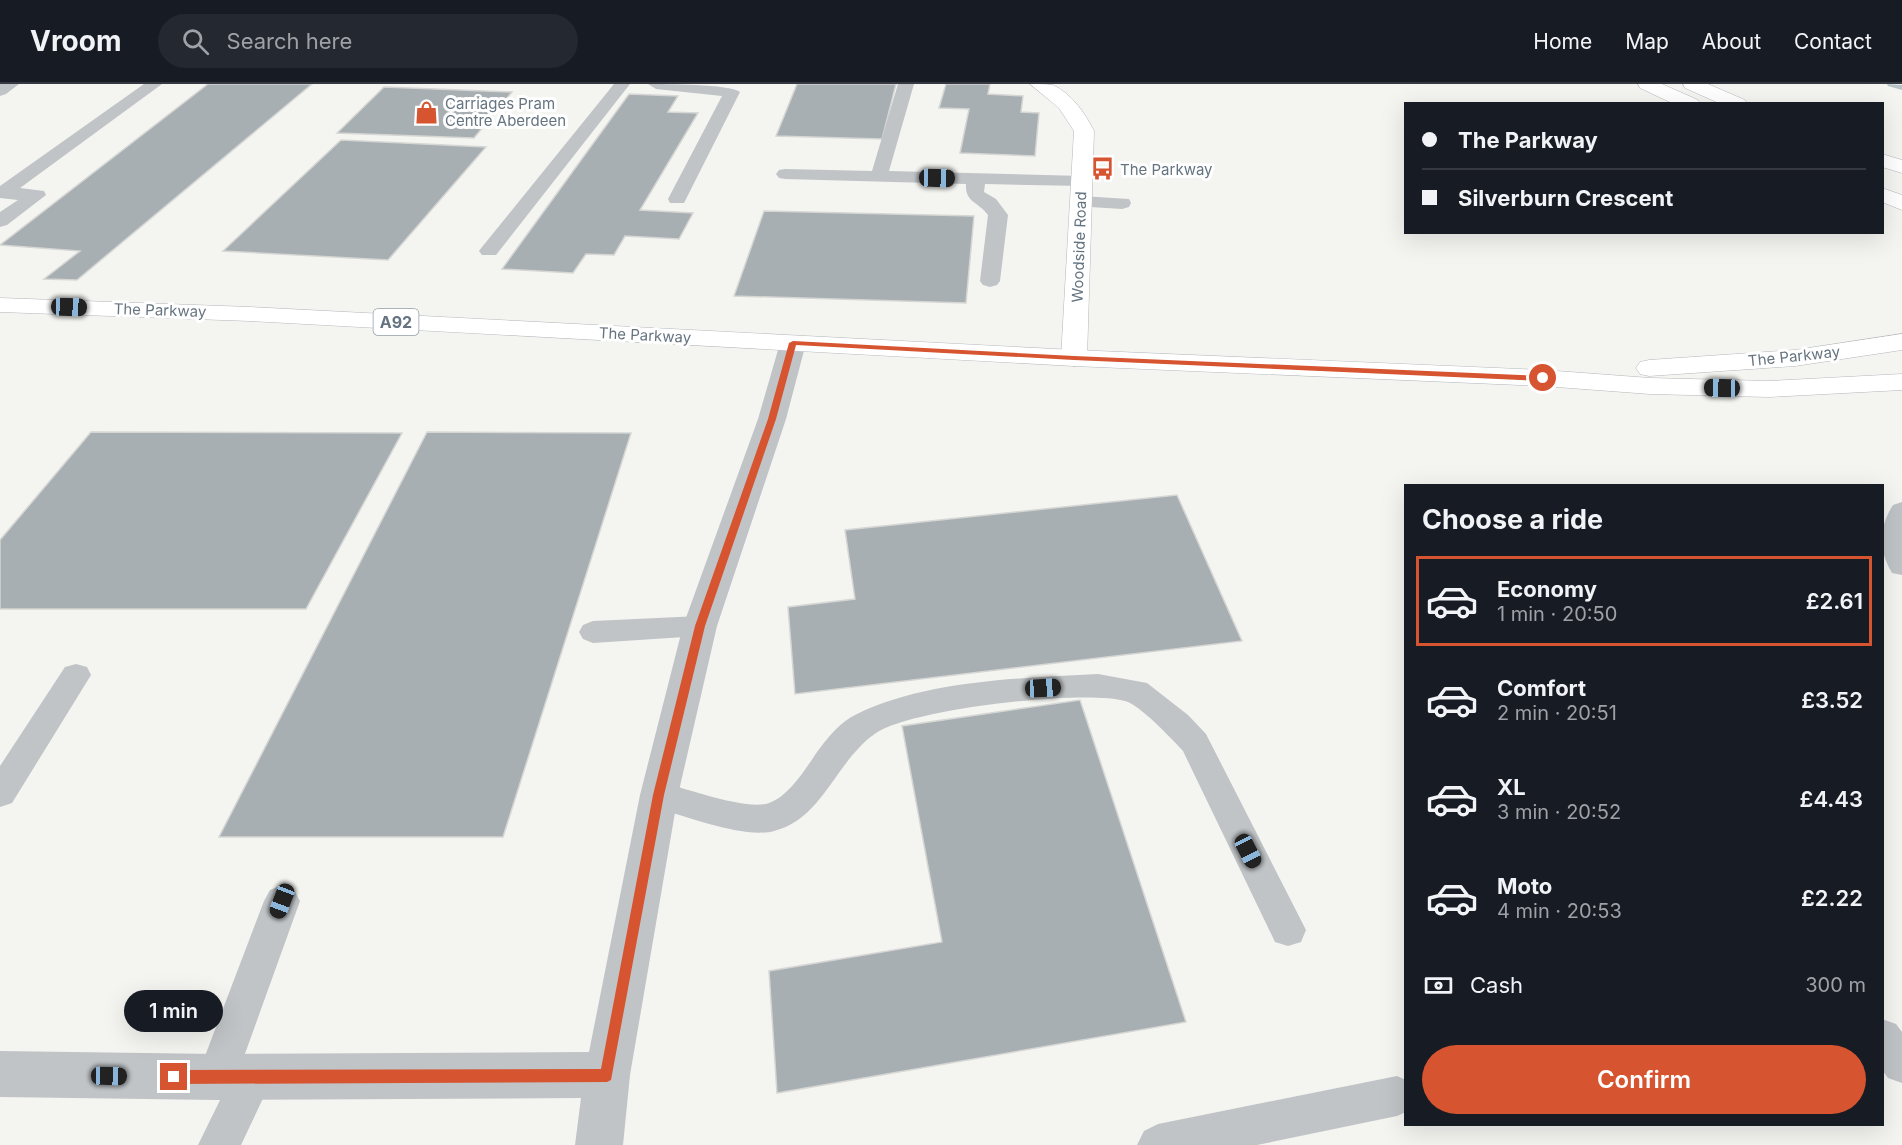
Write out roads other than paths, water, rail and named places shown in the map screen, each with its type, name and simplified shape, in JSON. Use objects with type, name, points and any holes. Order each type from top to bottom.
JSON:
[{"type":"main road","name":"Woodside Road","points":[[1039,84],[1060,98],[1076,113],[1084,131],[1074,358]]},
{"type":"main road","points":[[1647,84],[1687,102]]},
{"type":"main road","points":[[1692,84],[1733,102]]},
{"type":"main road","points":[[1884,161],[1902,167]]},
{"type":"main road","points":[[1884,172],[1902,181]]},
{"type":"main road","points":[[1884,195],[1902,203]]},
{"type":"main road","name":"The Parkway","points":[[0,305],[273,315],[1074,358],[1543,378],[1650,386],[1769,389],[1902,382]]},
{"type":"main road","name":"The Parkway","points":[[1543,378],[1795,358],[1902,342]]},
{"type":"street","points":[[598,1145],[607,1075],[659,795],[700,626],[772,419],[793,343]]},
{"type":"street","points":[[0,1074],[235,1077],[607,1075]]},
{"type":"lane","points":[[0,91],[11,84]]},
{"type":"lane","points":[[0,221],[37,195],[2,193],[154,84]]},
{"type":"lane","points":[[489,251],[622,84]]},
{"type":"lane","points":[[656,84],[732,92],[677,200]]},
{"type":"lane","points":[[879,176],[906,84]]},
{"type":"lane","points":[[785,174],[976,178],[1082,191],[1122,203]]},
{"type":"lane","points":[[976,178],[975,194],[989,203],[998,215],[990,281]]},
{"type":"lane","points":[[1902,511],[1887,543],[1902,567]]},
{"type":"lane","points":[[593,632],[700,626]]},
{"type":"lane","points":[[0,793],[76,675]]},
{"type":"lane","points":[[659,795],[748,819],[772,818],[791,808],[818,778],[838,747],[866,723],[912,705],[1025,689],[1098,685],[1136,691],[1177,724],[1195,743],[1288,930]]},
{"type":"lane","points":[[219,1145],[235,1077],[249,986],[282,901]]},
{"type":"lane","points":[[1884,1040],[1902,1064]]},
{"type":"lane","points":[[1158,1145],[1397,1096]]},
{"type":"waterway","points":[[1891,84],[1902,88]]},
{"type":"place","name":"Carriages Pram Centre Aberdeen","points":[[427,112]]},
{"type":"place","name":"The Parkway","points":[[1102,169]]}]
